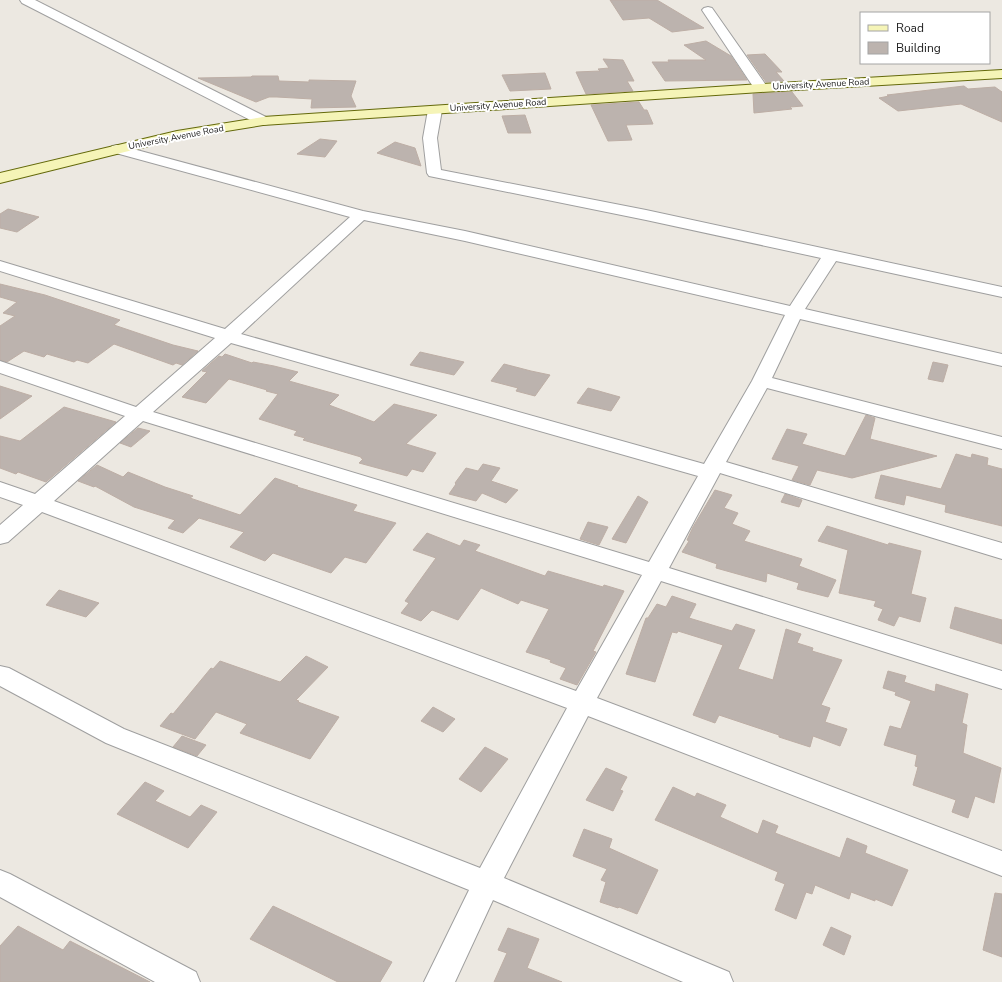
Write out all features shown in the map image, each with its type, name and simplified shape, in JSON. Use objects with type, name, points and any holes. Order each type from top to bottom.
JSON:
[{"type":"main road","name":"University Avenue Road","points":[[0,178],[177,135],[263,121],[761,88],[1002,74]]},
{"type":"street","points":[[26,0],[263,121]]},
{"type":"street","points":[[708,10],[761,88]]},
{"type":"street","points":[[435,110],[430,138],[434,173],[646,215],[832,254],[1002,292]]},
{"type":"street","points":[[117,149],[361,215],[465,236],[1002,360]]},
{"type":"street","points":[[0,538],[36,504],[228,336],[361,215]]},
{"type":"street","points":[[439,982],[487,884],[582,703],[654,571],[761,381],[795,312],[832,254]]},
{"type":"street","points":[[0,266],[228,336],[712,469],[1002,551]]},
{"type":"street","points":[[0,367],[139,414],[654,571],[1002,680]]},
{"type":"street","points":[[761,381],[1002,443]]},
{"type":"street","points":[[0,489],[36,504],[582,703],[1002,864]]},
{"type":"street","points":[[0,675],[115,736],[487,884],[718,982]]},
{"type":"street","points":[[0,883],[184,982]]},
{"type":"building","points":[[610,0],[657,0],[704,28],[672,32],[649,18],[623,20]]},
{"type":"building","points":[[706,41],[731,56],[747,80],[665,81],[652,62],[669,62],[668,60],[706,60],[684,45]]},
{"type":"building","points":[[765,54],[782,72],[776,72],[784,81],[766,82],[747,55]]},
{"type":"building","points":[[603,59],[623,60],[634,81],[627,81],[633,91],[586,94],[576,72],[600,71],[598,69],[609,68]]},
{"type":"building","points":[[545,73],[551,89],[510,91],[502,75]]},
{"type":"building","points":[[278,76],[279,81],[356,81],[351,96],[356,107],[311,108],[312,99],[277,97],[269,97],[256,102],[198,78]]},
{"type":"building","points":[[964,86],[968,89],[995,87],[1002,92],[1002,122],[961,104],[898,111],[879,98],[889,96],[887,95]]},
{"type":"building","points":[[792,92],[803,106],[790,107],[792,109],[754,113],[753,94]]},
{"type":"building","points":[[639,102],[644,110],[647,110],[653,124],[626,125],[632,140],[608,141],[591,105]]},
{"type":"building","points":[[525,115],[531,133],[508,133],[502,116]]},
{"type":"building","points":[[320,139],[337,141],[325,157],[297,154]]},
{"type":"building","points":[[395,142],[415,148],[421,166],[377,153]]},
{"type":"building","points":[[8,209],[39,217],[17,232],[0,228],[0,214]]},
{"type":"building","points":[[0,284],[45,295],[120,320],[114,325],[173,345],[198,351],[182,365],[176,363],[173,365],[114,344],[88,363],[77,360],[74,362],[47,354],[44,357],[24,351],[7,362],[0,360],[0,326],[15,316],[3,313],[17,302],[0,297]]},
{"type":"building","points":[[420,352],[464,362],[454,375],[410,365]]},
{"type":"building","points":[[225,354],[252,363],[274,366],[298,372],[289,381],[339,395],[329,405],[374,422],[394,404],[437,415],[406,444],[436,453],[423,472],[412,469],[407,476],[359,463],[363,459],[361,457],[303,440],[305,438],[294,435],[297,431],[259,419],[278,394],[266,391],[267,390],[229,379],[206,403],[182,397],[207,372],[202,371],[219,356],[222,357]]},
{"type":"building","points":[[933,362],[948,365],[943,382],[928,379]]},
{"type":"building","points":[[504,364],[550,375],[535,396],[516,391],[518,388],[491,381]]},
{"type":"building","points":[[0,386],[32,396],[0,419]]},
{"type":"building","points":[[588,388],[620,397],[611,411],[577,403]]},
{"type":"building","points":[[64,407],[116,422],[46,482],[18,472],[16,474],[0,468],[0,436],[20,441]]},
{"type":"building","points":[[866,415],[875,418],[870,439],[937,456],[852,478],[817,470],[810,485],[792,480],[799,466],[772,459],[787,429],[807,434],[802,444],[845,456]]},
{"type":"building","points":[[138,428],[150,431],[131,447],[120,443]]},
{"type":"building","points":[[956,454],[971,458],[972,454],[988,458],[987,465],[1002,469],[1002,526],[945,512],[946,505],[906,495],[904,505],[875,498],[881,475],[941,489]]},
{"type":"building","points":[[483,464],[500,468],[491,481],[518,490],[506,503],[482,493],[476,501],[449,494],[466,468],[478,471]]},
{"type":"building","points":[[97,465],[123,477],[128,472],[165,487],[193,496],[190,498],[240,515],[275,478],[298,486],[297,487],[357,505],[353,511],[396,523],[366,563],[345,557],[331,573],[273,553],[265,561],[230,547],[244,532],[199,518],[183,533],[168,528],[175,520],[134,507],[95,486],[94,487],[78,481]]},
{"type":"building","points":[[715,490],[732,495],[724,508],[738,513],[732,524],[750,531],[744,541],[802,559],[799,566],[836,580],[828,597],[797,589],[799,583],[767,573],[766,582],[716,568],[717,564],[682,552],[689,541],[687,540],[693,527]]},
{"type":"building","points":[[785,494],[802,500],[799,507],[781,502]]},
{"type":"building","points":[[638,496],[648,502],[626,543],[612,539]]},
{"type":"building","points":[[588,522],[608,527],[599,545],[580,539]]},
{"type":"building","points":[[827,526],[888,545],[889,543],[921,551],[911,594],[926,598],[920,622],[899,616],[894,626],[878,620],[883,609],[874,606],[876,601],[839,593],[848,550],[818,541]]},
{"type":"building","points":[[427,533],[460,546],[464,540],[480,545],[475,551],[545,576],[548,571],[603,587],[604,585],[624,591],[593,651],[596,652],[577,685],[560,679],[566,668],[550,662],[551,660],[526,652],[549,609],[521,600],[518,604],[481,588],[458,620],[432,610],[421,621],[401,613],[409,603],[405,601],[436,558],[413,550]]},
{"type":"building","points":[[59,590],[99,603],[86,617],[46,605]]},
{"type":"building","points":[[672,596],[696,604],[689,618],[732,631],[736,624],[755,630],[738,669],[773,680],[786,629],[801,634],[797,643],[813,648],[812,651],[842,660],[821,705],[830,708],[825,722],[847,729],[840,746],[813,736],[810,747],[719,715],[715,723],[693,715],[723,645],[678,631],[677,633],[672,632],[655,682],[626,674],[646,618],[648,618],[657,604],[666,607]]},
{"type":"building","points":[[955,607],[1002,620],[1002,644],[950,628]]},
{"type":"building","points":[[306,656],[328,667],[296,700],[339,717],[310,759],[240,733],[247,724],[216,712],[195,739],[160,726],[171,713],[173,714],[211,668],[213,669],[220,661],[280,682]]},
{"type":"building","points":[[888,671],[906,676],[904,682],[935,692],[936,684],[968,694],[962,723],[967,725],[963,753],[1001,768],[994,803],[975,796],[968,818],[952,812],[956,800],[913,785],[918,767],[915,766],[917,755],[884,745],[890,726],[901,729],[911,701],[895,695],[896,692],[883,688]]},
{"type":"building","points":[[433,707],[455,719],[443,732],[421,721]]},
{"type":"building","points":[[182,736],[206,745],[197,756],[173,747]]},
{"type":"building","points":[[485,747],[508,759],[481,792],[459,779]]},
{"type":"building","points":[[606,768],[627,777],[620,790],[623,791],[613,811],[586,800]]},
{"type":"building","points":[[145,782],[164,791],[155,801],[190,817],[201,805],[217,812],[188,848],[117,814]]},
{"type":"building","points":[[673,787],[695,797],[697,793],[726,805],[720,817],[758,834],[763,820],[778,826],[775,833],[840,858],[847,838],[867,846],[865,853],[908,870],[892,906],[851,892],[849,899],[815,885],[812,894],[806,892],[796,919],[775,910],[785,884],[775,880],[778,872],[655,820]]},
{"type":"building","points":[[584,829],[612,839],[609,848],[658,870],[637,914],[600,902],[606,882],[601,880],[607,869],[573,856]]},
{"type":"building","points":[[995,893],[1002,894],[1002,957],[983,950]]},
{"type":"building","points":[[273,906],[392,962],[380,982],[338,982],[250,939]]},
{"type":"building","points":[[18,926],[63,950],[70,941],[150,982],[0,982],[0,946]]},
{"type":"building","points":[[831,927],[851,936],[844,955],[823,945]]},
{"type":"building","points":[[508,928],[539,939],[527,968],[562,982],[494,982],[507,953],[498,950]]}]
